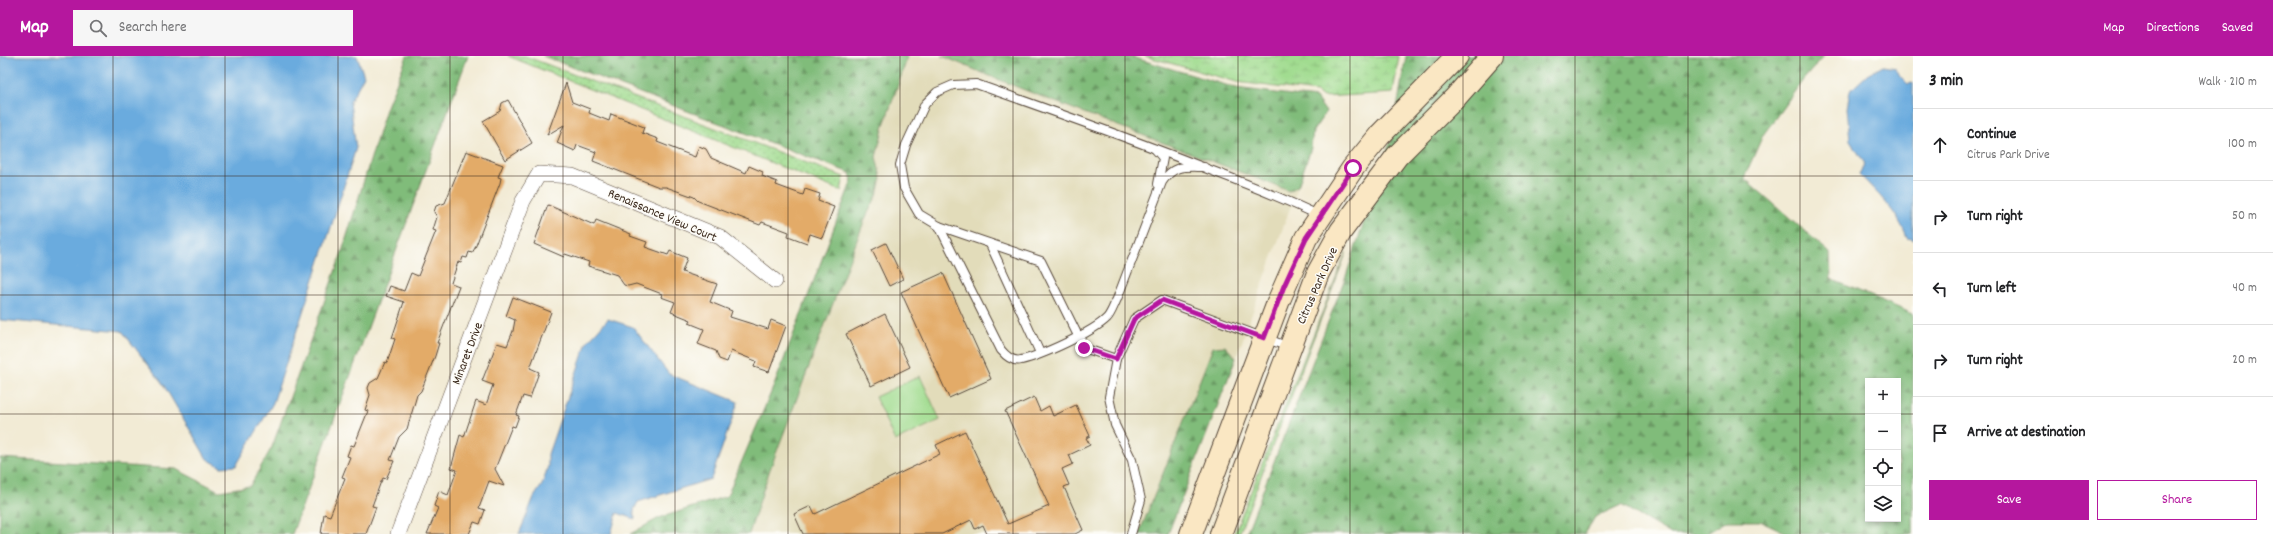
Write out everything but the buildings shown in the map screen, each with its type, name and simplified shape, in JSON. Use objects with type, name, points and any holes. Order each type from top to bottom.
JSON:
[{"type":"street","points":[[1191,534],[1264,338],[1287,279],[1306,238],[1353,168],[1380,135],[1457,56]]},
{"type":"street","name":"Citrus Park Drive","points":[[1221,534],[1289,347],[1318,273],[1341,232],[1397,156],[1455,98],[1492,56]]},
{"type":"street","name":"Renaissance View Court","points":[[539,174],[572,176],[720,237],[774,281]]},
{"type":"street","name":"Minaret Drive","points":[[398,534],[523,201],[539,174]]},
{"type":"lane","points":[[1116,359],[1084,348],[1077,337],[1041,261],[938,226],[919,214],[904,188],[900,165],[906,146],[924,104],[937,92],[953,85],[976,84],[1204,167],[1296,204],[1320,216]]},
{"type":"lane","points":[[1153,148],[1163,158],[1154,204]]},
{"type":"lane","points":[[938,226],[1001,350],[1008,358],[1020,360],[1077,337],[1095,328],[1108,317],[1168,173],[1179,167],[1204,167]]},
{"type":"lane","points":[[990,244],[1040,353]]},
{"type":"lane","points":[[1131,534],[1141,500],[1132,460],[1115,425],[1109,396],[1116,359],[1134,319],[1162,300],[1289,347]]},
{"type":"shaded area","points":[[900,56],[952,56],[1298,186],[1236,358],[1168,534],[724,534]]},
{"type":"green space","points":[[407,56],[468,56],[292,534],[0,534],[0,458],[176,469],[219,491],[250,486],[272,447],[341,255],[386,109]]},
{"type":"green space","points":[[508,56],[525,56],[844,177],[841,191]]},
{"type":"green space","points":[[543,56],[908,56],[884,125],[876,157],[881,178],[877,195],[865,219],[769,472],[749,534],[630,534],[659,518],[727,496],[775,383],[852,180],[850,173]]},
{"type":"green space","points":[[942,56],[1128,56],[1236,88],[1316,98],[1326,112],[1313,131],[1311,148],[1298,186],[1289,191],[1071,108]]},
{"type":"green space","points":[[1145,56],[1399,56],[1393,93],[1323,97],[1317,92],[1237,82]]},
{"type":"green space","points":[[1406,56],[1824,56],[1803,80],[1763,135],[1744,178],[1830,253],[1831,279],[1913,314],[1913,534],[1789,534],[1761,521],[1727,521],[1706,534],[1671,534],[1621,505],[1595,517],[1585,534],[1246,534],[1347,273],[1392,137]]},
{"type":"green space","points":[[1346,253],[1239,534],[1234,534]]},
{"type":"green space","points":[[1225,346],[1236,358],[1168,534],[1139,534],[1213,347]]},
{"type":"green space","points":[[920,376],[940,420],[895,441],[875,397]]},
{"type":"water","points":[[0,56],[357,56],[364,76],[350,102],[356,148],[273,403],[236,466],[221,467],[207,459],[163,384],[122,331],[0,320]]},
{"type":"water","points":[[1883,66],[1896,68],[1900,76],[1908,84],[1913,83],[1913,240],[1907,238],[1893,212],[1859,174],[1865,164],[1850,140],[1847,108],[1850,91],[1867,75]]},
{"type":"water","points":[[608,319],[633,327],[669,374],[738,402],[711,479],[638,502],[634,510],[635,519],[617,513],[611,534],[519,534],[534,497],[542,485],[548,466],[548,454],[587,342]]},
{"type":"route","points":[[1084,348],[1116,359],[1134,319],[1162,300],[1264,338],[1284,286],[1306,238],[1353,168]]}]
